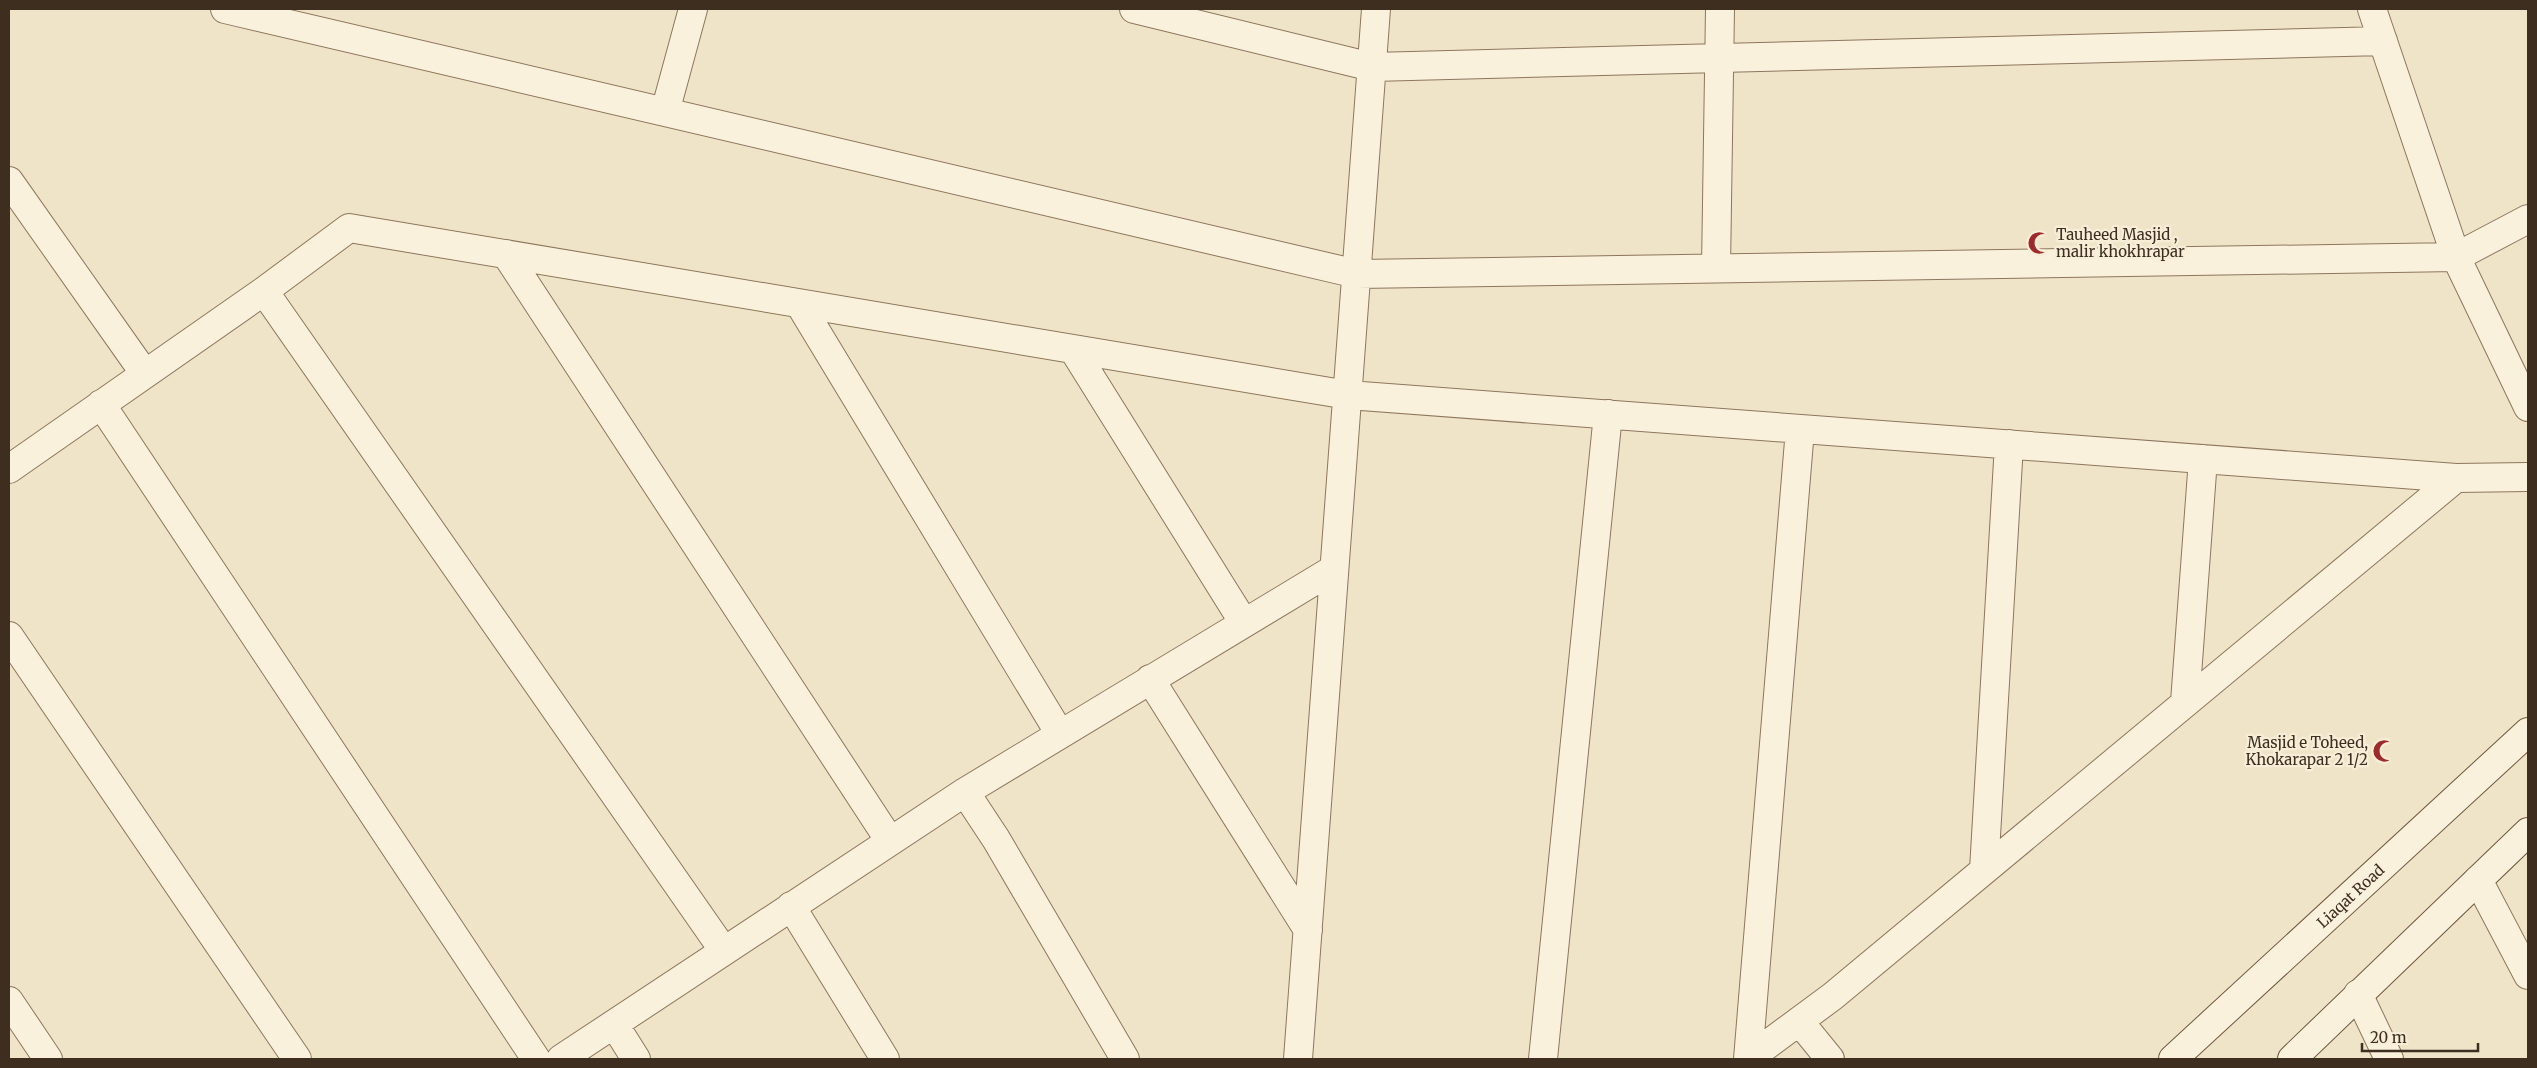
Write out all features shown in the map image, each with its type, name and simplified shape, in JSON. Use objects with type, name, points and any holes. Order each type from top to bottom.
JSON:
[{"type":"street","points":[[225,9],[1357,274],[2456,257],[2528,219]]},
{"type":"street","points":[[665,112],[693,9]]},
{"type":"street","points":[[1134,9],[1372,67],[2383,41]]},
{"type":"street","points":[[1298,1059],[1376,9]]},
{"type":"street","points":[[1716,268],[1720,9]]},
{"type":"street","points":[[2372,9],[2456,257],[2528,407]]},
{"type":"street","points":[[9,181],[145,374]]},
{"type":"street","points":[[12,459],[102,404],[264,291],[349,228],[1348,395],[2456,478],[2528,477]]},
{"type":"street","points":[[506,254],[890,841]]},
{"type":"street","points":[[264,291],[724,951]]},
{"type":"street","points":[[799,303],[1060,734]]},
{"type":"street","points":[[1073,349],[1244,623]]},
{"type":"street","points":[[102,404],[536,1059]]},
{"type":"street","points":[[1543,1059],[1608,414]]},
{"type":"street","points":[[1748,1059],[1800,428]]},
{"type":"street","points":[[1984,870],[2009,444]]},
{"type":"street","points":[[2185,702],[2203,459]]},
{"type":"street","points":[[1748,1059],[1833,996],[2456,478]]},
{"type":"street","points":[[561,1059],[965,792],[1334,569]]},
{"type":"street","points":[[9,636],[297,1059]]},
{"type":"street","points":[[1150,679],[1308,930]]},
{"type":"street","name":"Liaqat Road","points":[[2173,1059],[2528,732]]},
{"type":"street","points":[[965,792],[996,839],[1125,1059]]},
{"type":"street","points":[[2292,1059],[2528,832]]},
{"type":"street","points":[[2478,880],[2528,975]]},
{"type":"street","points":[[791,906],[885,1059]]},
{"type":"street","points":[[2358,994],[2388,1059]]},
{"type":"street","points":[[9,1001],[48,1059]]},
{"type":"street","points":[[1799,1021],[1830,1059]]},
{"type":"street","points":[[614,1024],[636,1059]]},
{"type":"place","name":"Tauheed Masjid , malir khokhrapar","points":[[2039,243]]},
{"type":"place","name":"Masjid e Toheed, Khokarapar 2 1/2","points":[[2384,751]]}]
